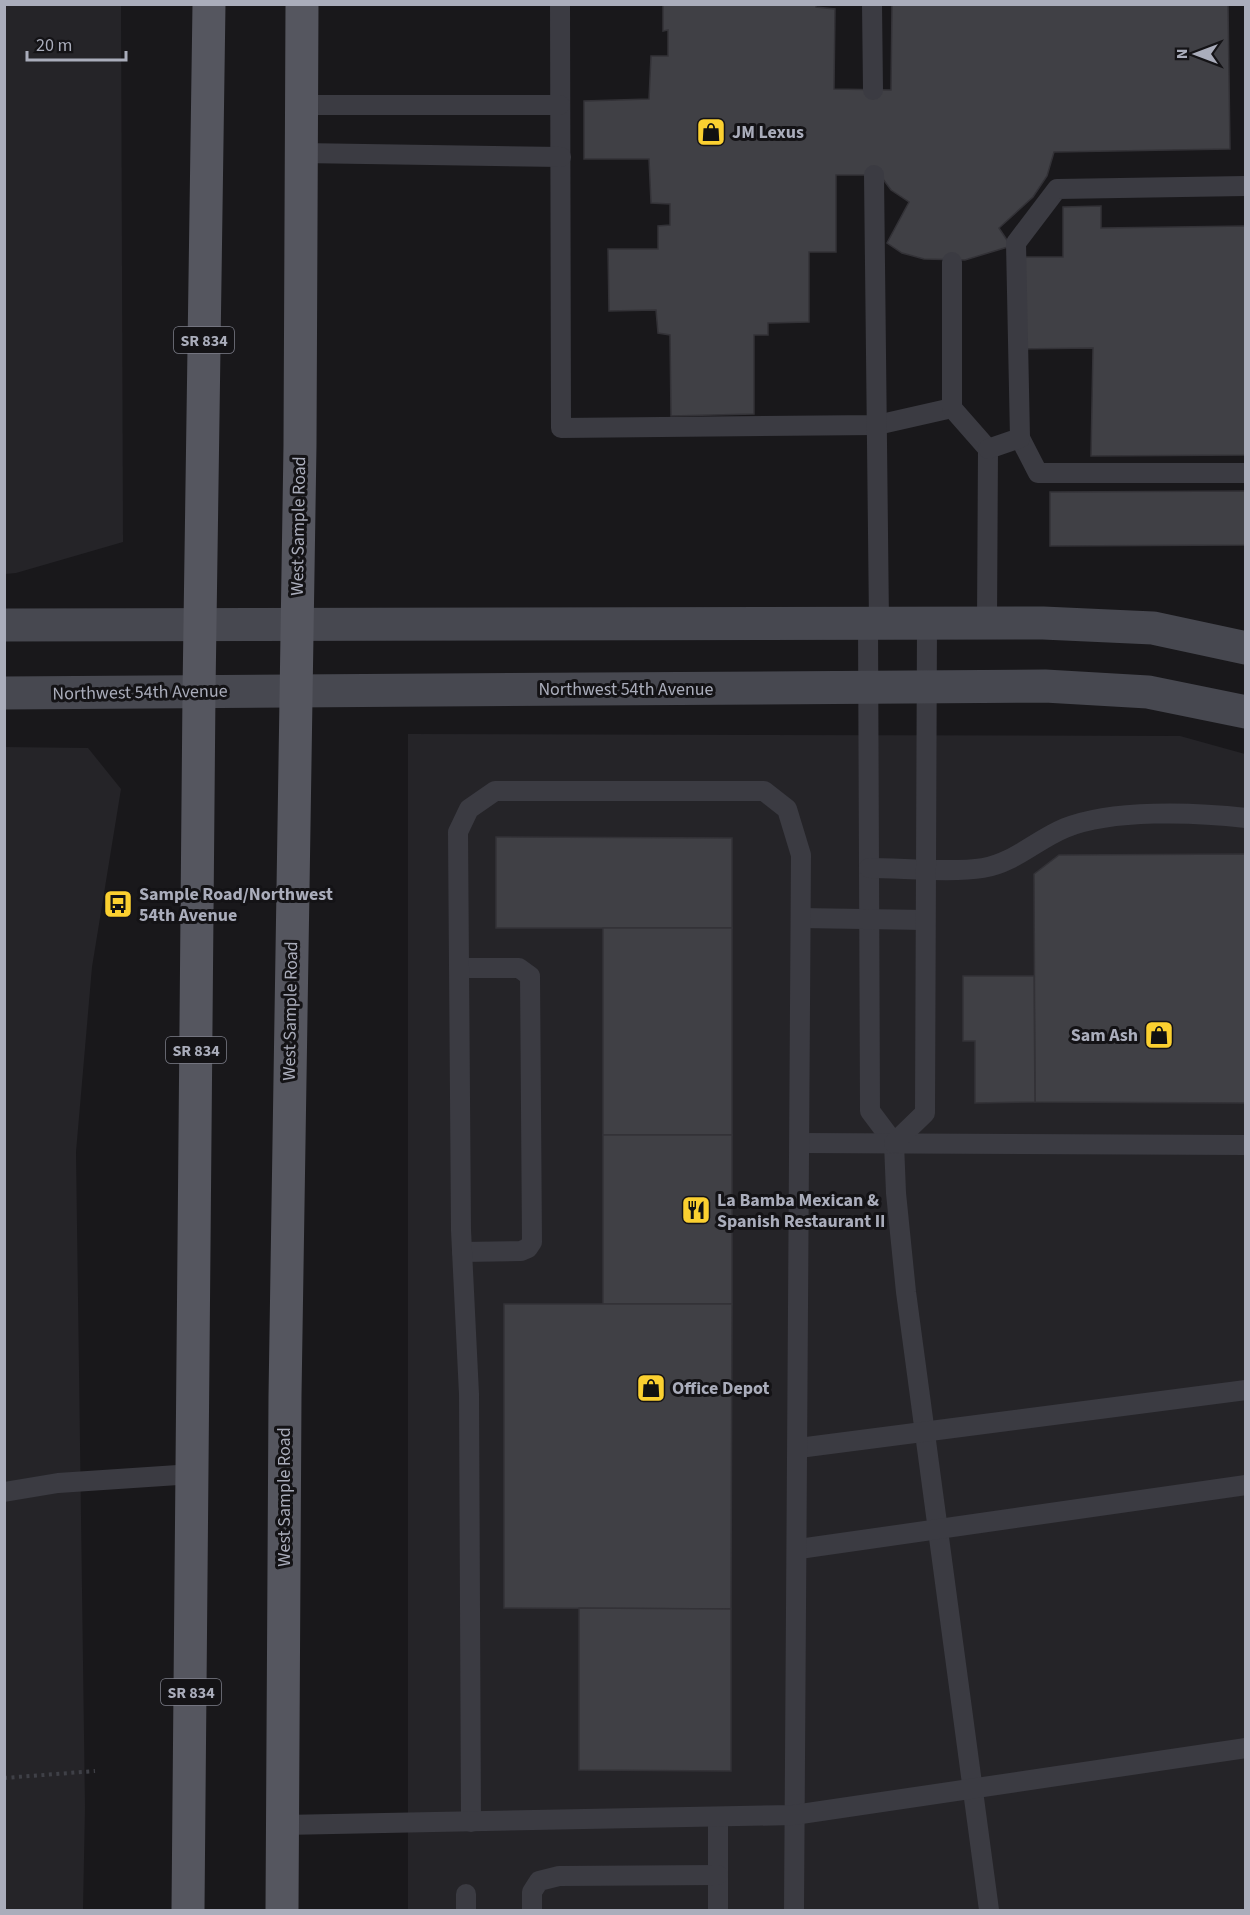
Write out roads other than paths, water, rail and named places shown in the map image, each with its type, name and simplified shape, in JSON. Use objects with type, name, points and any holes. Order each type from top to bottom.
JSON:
[{"type":"main road","name":"SR 834","points":[[188,1911],[199,692],[209,4]]},
{"type":"main road","name":"West Sample Road","points":[[282,1911],[285,1408],[302,4]]},
{"type":"street","points":[[4,625],[987,622],[1153,628],[1245,648]]},
{"type":"street","name":"Northwest 54th Avenue","points":[[4,693],[295,689],[868,689],[1045,686],[1148,692],[1245,712]]},
{"type":"lane","points":[[560,4],[561,428],[877,425],[952,408]]},
{"type":"lane","points":[[872,4],[873,90]]},
{"type":"lane","points":[[302,105],[560,105]]},
{"type":"lane","points":[[301,153],[561,157]]},
{"type":"lane","points":[[874,175],[877,425],[873,622],[868,689],[870,1112],[894,1143],[896,1193],[906,1292],[989,1911]]},
{"type":"lane","points":[[1245,186],[1057,189],[1016,243],[1020,438],[1038,473],[1245,473]]},
{"type":"lane","points":[[952,262],[952,408],[988,449],[987,622]]},
{"type":"lane","points":[[988,449],[1020,438]]},
{"type":"lane","points":[[894,1143],[925,1113],[927,622]]},
{"type":"lane","points":[[471,1822],[469,1394],[462,1252],[458,832],[468,809],[495,791],[764,791],[787,809],[801,855],[799,1549],[794,1911]]},
{"type":"lane","points":[[869,868],[982,868],[1005,862],[1064,829],[1099,817],[1208,813],[1245,818]]},
{"type":"lane","points":[[801,918],[925,920]]},
{"type":"lane","points":[[459,968],[519,968],[530,976],[532,1242],[528,1248],[521,1251],[462,1252]]},
{"type":"lane","points":[[800,1143],[1245,1145]]},
{"type":"lane","points":[[799,1448],[1245,1390]]},
{"type":"lane","points":[[4,1492],[58,1483],[193,1474]]},
{"type":"lane","points":[[799,1549],[1245,1485]]},
{"type":"lane","points":[[283,1825],[794,1815],[1245,1748]]},
{"type":"lane","points":[[718,1817],[718,1911]]},
{"type":"lane","points":[[532,1911],[532,1892],[539,1881],[559,1876],[718,1875]]},
{"type":"place","name":"JM Lexus","points":[[711,132]]},
{"type":"place","name":"Sample Road/Northwest 54th Avenue","points":[[118,904]]},
{"type":"place","name":"Sam Ash","points":[[1159,1035]]},
{"type":"place","name":"La Bamba Mexican & Spanish Restaurant II","points":[[696,1210]]},
{"type":"place","name":"Office Depot","points":[[651,1388]]}]
